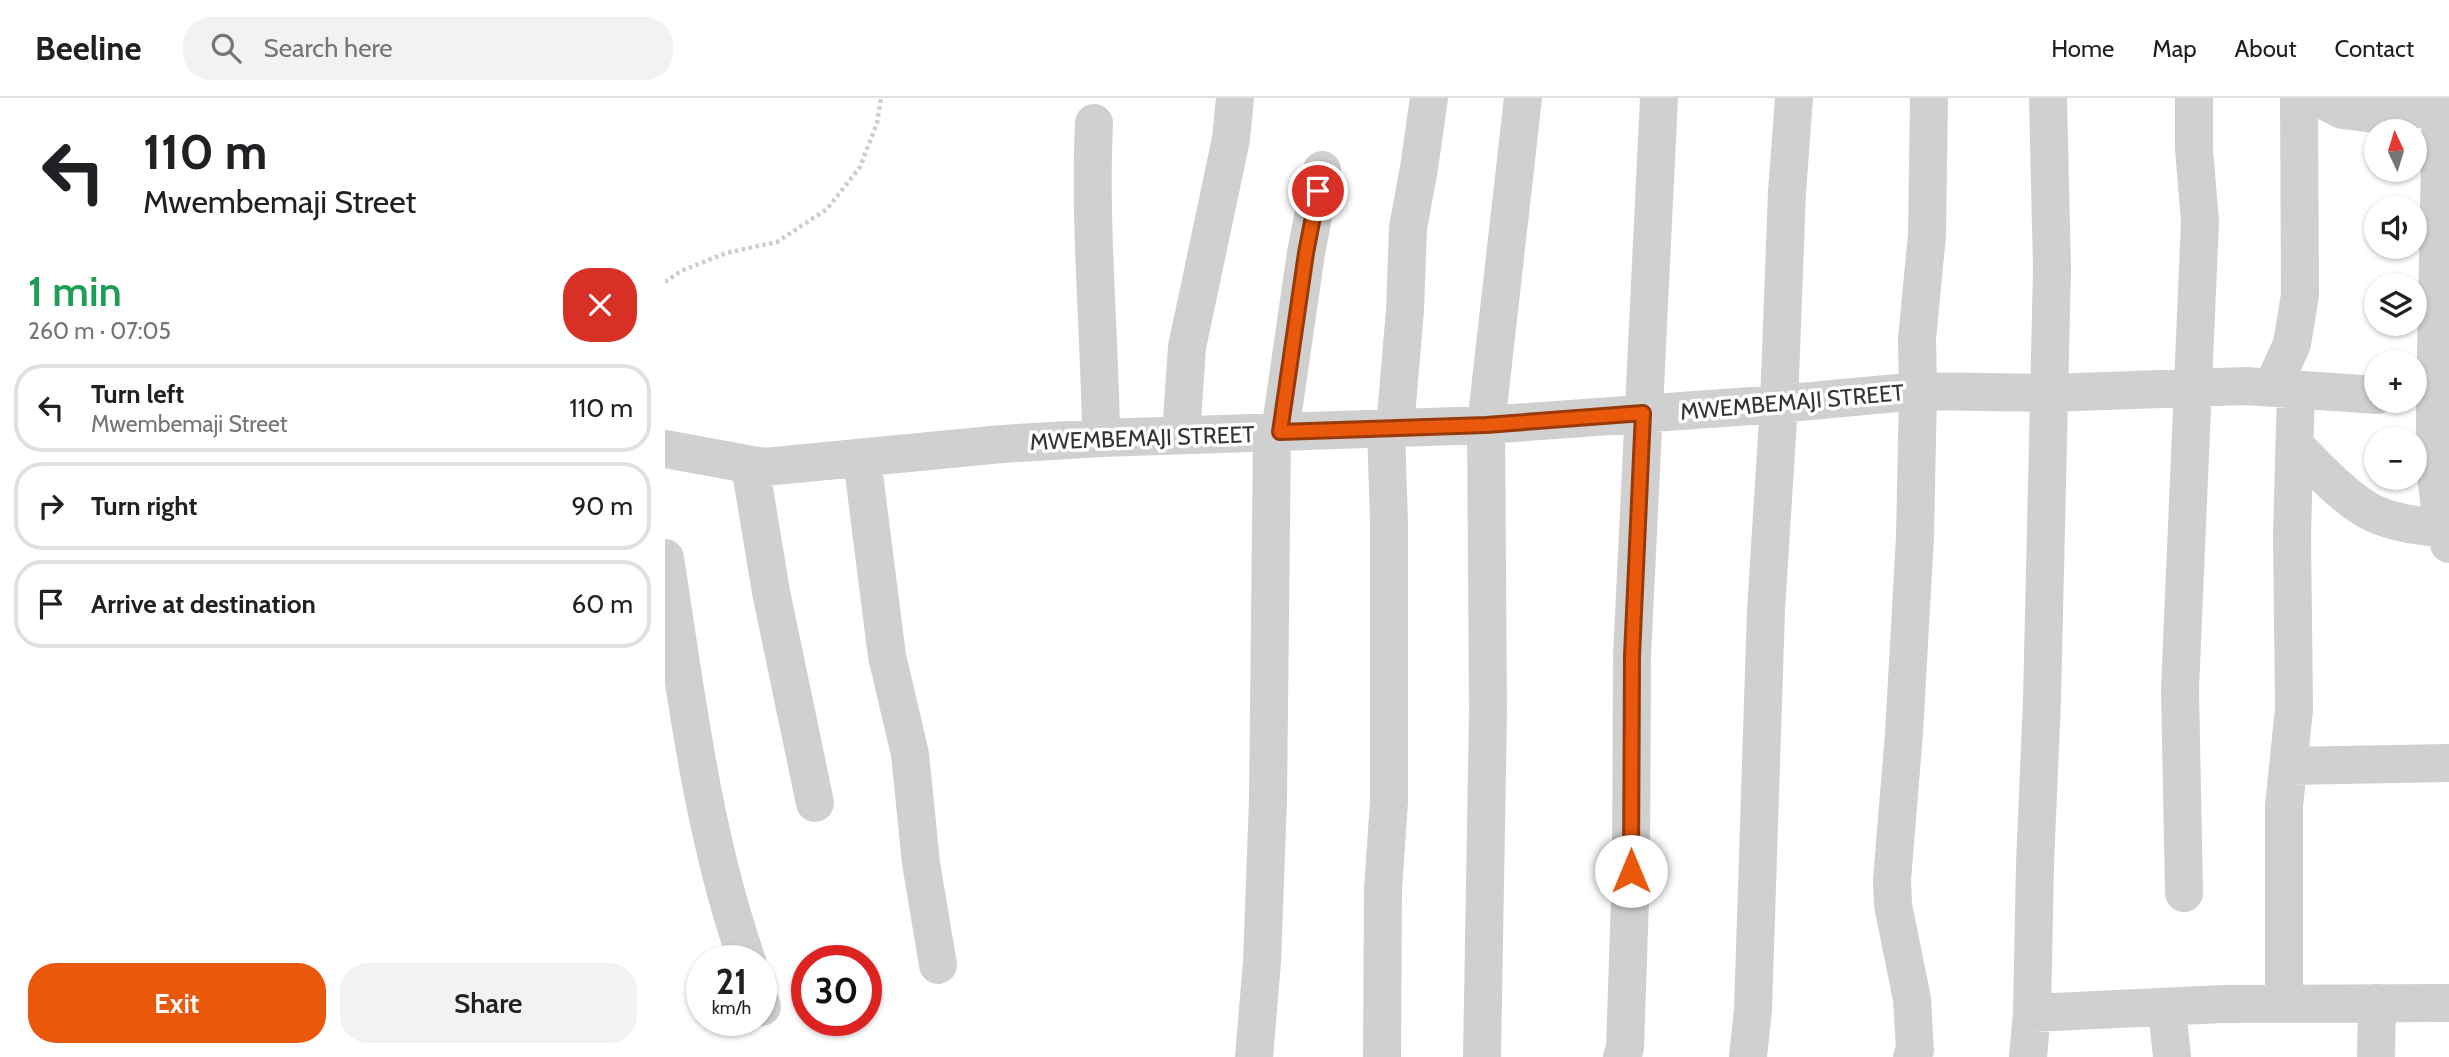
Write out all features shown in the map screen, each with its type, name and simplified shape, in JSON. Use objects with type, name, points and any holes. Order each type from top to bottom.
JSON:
[{"type":"street","points":[[1181,436],[1187,346],[1231,139],[1235,98]]},
{"type":"street","points":[[1382,1057],[1383,889],[1389,802],[1391,428],[1405,310],[1408,228],[1429,98]]},
{"type":"street","points":[[1482,1057],[1488,712],[1486,425],[1523,98]]},
{"type":"street","points":[[1622,1057],[1625,1048],[1631,871],[1632,656],[1659,98]]},
{"type":"street","points":[[1748,1057],[1753,998],[1766,610],[1794,98]]},
{"type":"street","points":[[1912,1057],[1915,1038],[1912,999],[1893,905],[1892,880],[1904,733],[1915,537],[1918,391],[1916,339],[1927,235],[1929,98]]},
{"type":"street","points":[[2028,1057],[2032,1013],[2042,700],[2052,255],[2048,98]]},
{"type":"street","points":[[2184,893],[2180,689],[2200,221],[2194,149],[2194,98]]},
{"type":"street","points":[[2284,1003],[2284,806],[2294,709],[2292,534],[2295,446],[2284,388],[2300,295],[2299,98]]},
{"type":"street","points":[[2295,446],[2370,512],[2446,537],[2438,480],[2433,399],[2444,102],[2374,114],[2342,110],[2319,98]]},
{"type":"street","points":[[1094,123],[1094,235],[1101,366],[1101,438]]},
{"type":"street","points":[[1254,1057],[1262,962],[1276,433],[1322,170]]},
{"type":"street","name":"MWEMBEMAJI STREET","points":[[665,449],[764,467],[1002,444],[1101,438],[1486,425],[1918,391],[2049,393],[2245,386],[2364,395]]},
{"type":"street","points":[[862,459],[887,656],[910,754],[921,863],[938,965]]},
{"type":"street","points":[[750,465],[771,592],[815,803]]},
{"type":"street","points":[[665,558],[706,809],[732,918],[741,945]]},
{"type":"street","points":[[2288,766],[2449,763]]},
{"type":"street","points":[[2032,1013],[2284,1003],[2449,1003]]},
{"type":"street","points":[[2376,1057],[2377,1003]]},
{"type":"street","points":[[2167,1009],[2172,1057]]},
{"type":"path","points":[[665,282],[681,271],[726,253],[777,242],[827,209],[860,167],[877,123],[881,98]]},
{"type":"route","points":[[1318,191],[1306,253],[1280,432],[1486,425],[1643,413],[1632,656],[1631,871]]}]
